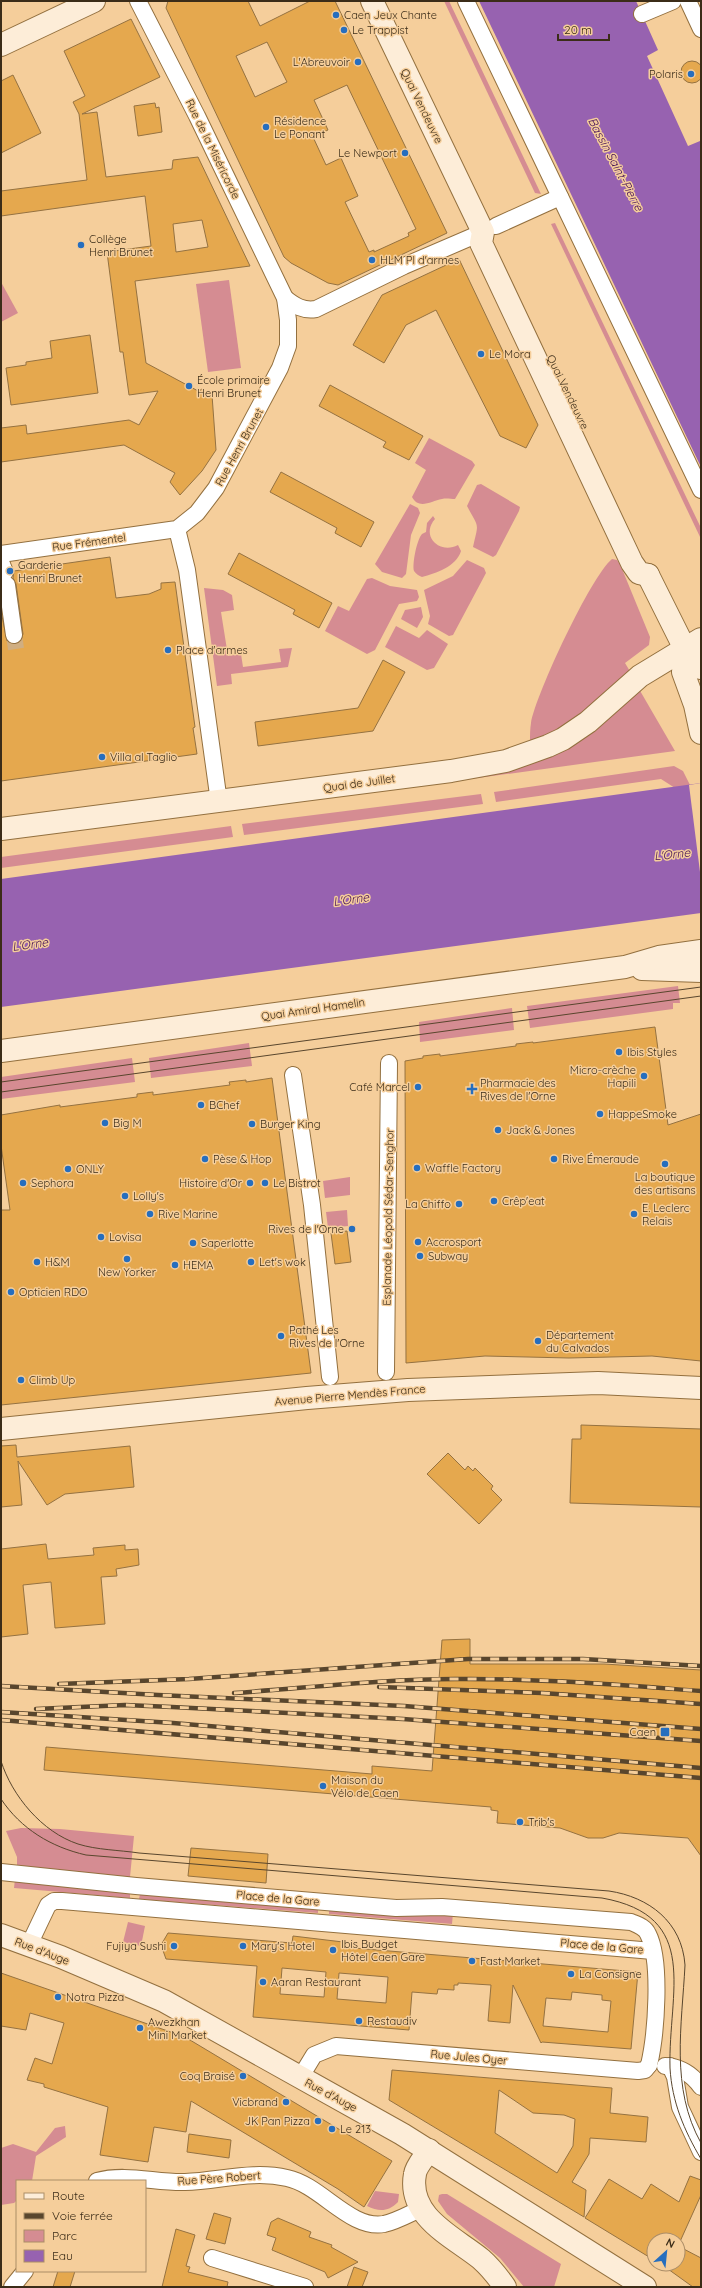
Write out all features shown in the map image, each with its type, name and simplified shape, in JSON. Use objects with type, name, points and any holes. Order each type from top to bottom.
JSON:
[{"type":"main road","points":[[1,46],[94,1]]},
{"type":"main road","name":"Quai Vendeuvre","points":[[372,1],[489,229],[481,243],[642,565],[693,644],[694,657],[701,668]]},
{"type":"main road","points":[[693,644],[683,672],[695,705],[701,733]]},
{"type":"main road","name":"Quai de Juillet","points":[[1,829],[451,771],[506,761],[548,746],[579,730],[640,676],[693,644]]},
{"type":"main road","name":"Quai Amiral Hamelin","points":[[1,1051],[625,967],[659,957],[701,951]]},
{"type":"main road","name":"Quai Amiral Hamelin","points":[[625,967],[660,971],[701,971]]},
{"type":"main road","name":"Avenue Pierre Mendès France","points":[[1,1429],[306,1398],[408,1390],[598,1383],[701,1388]]},
{"type":"main road","name":"Rue d'Auge","points":[[1,1935],[29,1945],[164,2001],[429,2150],[645,2287]]},
{"type":"main road","points":[[429,2150],[415,2176],[415,2192],[420,2208],[442,2230],[481,2259],[505,2287]]},
{"type":"street","name":"Rue de la Miséricorde","points":[[138,1],[197,116],[285,298]]},
{"type":"street","points":[[466,1],[701,490]]},
{"type":"street","points":[[642,14],[673,1]]},
{"type":"street","points":[[688,1],[701,28]]},
{"type":"street","points":[[285,298],[301,309],[308,311],[316,309],[410,263],[560,197]]},
{"type":"street","name":"Rue Henri Brunet","points":[[177,529],[197,513],[216,488],[282,364],[288,338],[285,298]]},
{"type":"street","points":[[177,529],[188,578],[219,802]]},
{"type":"street","name":"Rue Frémentel","points":[[1,554],[177,529]]},
{"type":"street","points":[[5,573],[14,635]]},
{"type":"street","name":"Esplanade Léopold Sédar-Senghor","points":[[386,1372],[389,1063]]},
{"type":"street","points":[[293,1075],[312,1205],[330,1377]]},
{"type":"street","name":"Place de la Gare","points":[[1,1872],[136,1886],[396,1908],[442,1907],[631,1922],[642,1926],[648,1934],[653,1951],[62,1901],[54,1901],[48,1905],[29,1945]]},
{"type":"street","points":[[653,1951],[657,1976],[650,2065],[680,2068],[690,2074],[701,2087]]},
{"type":"street","name":"Rue Jules Oyer","points":[[300,2078],[314,2055],[336,2046],[638,2071],[645,2070],[650,2065]]},
{"type":"street","points":[[670,2066],[675,2077],[680,2107],[701,2152]]},
{"type":"street","name":"Rue Père Robert","points":[[108,2180],[129,2178],[184,2182],[232,2176],[276,2176],[305,2185],[354,2218],[369,2224],[383,2224],[395,2221],[420,2208]]},
{"type":"street","points":[[212,2258],[305,2287]]},
{"type":"street","points":[[12,2287],[24,2272]]},
{"type":"green space","points":[[444,1],[449,1],[541,194],[535,193]]},
{"type":"green space","points":[[555,223],[701,528],[701,539],[551,224]]},
{"type":"green space","points":[[229,280],[241,368],[208,372],[196,284]]},
{"type":"green space","points":[[1,282],[18,313],[1,322]]},
{"type":"green space","points":[[429,438],[472,461],[475,465],[455,499],[444,499],[422,504],[415,501],[412,497],[426,470],[415,463]]},
{"type":"green space","points":[[481,484],[520,507],[496,555],[493,557],[473,547],[477,525],[467,506],[477,485]]},
{"type":"green space","points":[[410,504],[418,508],[420,513],[411,535],[406,574],[402,578],[382,572],[375,564]]},
{"type":"green space","points":[[433,516],[435,519],[431,525],[430,532],[434,542],[445,548],[458,545],[461,551],[455,561],[450,565],[422,577],[414,571],[415,552],[420,537],[426,532],[427,523]]},
{"type":"green space","points":[[612,559],[617,560],[620,564],[650,637],[649,645],[625,663],[631,673],[562,731],[530,741],[531,723],[535,708],[553,663],[578,611],[591,588]]},
{"type":"green space","points":[[467,560],[484,568],[486,573],[453,635],[449,636],[428,624],[430,616],[424,590],[453,576]]},
{"type":"green space","points":[[372,578],[390,586],[417,590],[419,597],[417,601],[399,604],[375,650],[367,654],[325,631],[338,606],[349,611],[367,579]]},
{"type":"green space","points":[[204,588],[223,590],[232,595],[234,610],[221,612],[228,656],[241,654],[243,667],[281,662],[279,649],[292,648],[288,667],[231,674],[232,684],[217,686]]},
{"type":"green space","points":[[421,607],[423,617],[417,628],[401,619],[405,610]]},
{"type":"green space","points":[[396,626],[419,638],[427,630],[448,644],[434,668],[427,670],[385,647]]},
{"type":"green space","points":[[639,689],[675,751],[456,781],[455,776],[504,768]]},
{"type":"green space","points":[[674,766],[683,771],[690,785],[675,788],[661,779],[496,802],[494,792]]},
{"type":"green space","points":[[481,794],[483,804],[244,835],[242,824]]},
{"type":"green space","points":[[231,826],[233,837],[1,868],[1,857]]},
{"type":"green space","points":[[678,986],[680,1003],[673,1003],[673,1009],[530,1028],[527,1006]]},
{"type":"green space","points":[[512,1008],[514,1030],[420,1042],[419,1022]]},
{"type":"green space","points":[[249,1043],[252,1066],[151,1078],[149,1058]]},
{"type":"green space","points":[[132,1058],[135,1082],[1,1099],[1,1077]]},
{"type":"green space","points":[[350,1177],[350,1195],[325,1198],[323,1181]]},
{"type":"green space","points":[[347,1210],[348,1226],[328,1228],[326,1212]]},
{"type":"green space","points":[[21,1828],[60,1829],[134,1836],[130,1877],[17,1868],[17,1857],[6,1831]]},
{"type":"green space","points":[[15,1879],[58,1883],[130,1894],[130,1898],[14,1888]]},
{"type":"green space","points":[[140,1894],[318,1908],[318,1913],[139,1899]]},
{"type":"green space","points":[[329,1910],[411,1916],[440,1912],[453,1913],[452,1924],[329,1914]]},
{"type":"green space","points":[[128,1922],[145,1926],[141,1946],[123,1942]]},
{"type":"green space","points":[[65,2126],[66,2137],[36,2156],[32,2180],[16,2180],[16,2201],[14,2203],[1,2205],[1,2148],[13,2144],[36,2152],[55,2128]]},
{"type":"green space","points":[[375,2191],[399,2194],[398,2202],[391,2208],[383,2210],[367,2206]]},
{"type":"green space","points":[[447,2194],[561,2264],[554,2287],[524,2287],[500,2258],[447,2214],[438,2201],[439,2195]]},
{"type":"water","name":"Bassin Saint-Pierre","points":[[479,1],[636,1],[658,50],[647,56],[688,146],[700,141],[701,144],[701,467]]},
{"type":"water","name":"L'Orne","points":[[701,783],[701,913],[1,1007],[1,879]]},
{"type":"pier","points":[[701,783],[701,880],[689,785]]},
{"type":"building","points":[[168,1],[248,1],[260,26],[310,1],[335,1],[447,233],[338,285],[328,283],[291,263],[284,257],[166,8]],"holes":[[[267,42],[287,82],[255,97],[236,56]],[[347,85],[416,229],[408,233],[409,236],[374,252],[374,250],[369,252],[345,202],[358,196],[341,158],[326,165],[313,137],[328,130],[314,100]]]},
{"type":"building","points":[[131,19],[160,77],[82,114],[97,112],[106,177],[172,169],[173,160],[198,157],[250,266],[135,281],[146,363],[200,392],[201,389],[212,395],[216,450],[202,471],[180,495],[170,482],[175,473],[124,445],[1,462],[1,428],[26,425],[27,434],[129,420],[139,425],[158,391],[129,395],[123,352],[120,352],[107,252],[151,246],[145,196],[1,216],[1,191],[87,180],[79,114],[73,102],[85,96],[64,51]],"holes":[[[202,220],[208,247],[176,252],[173,224]]]},
{"type":"building","name":"Polaris","points":[[692,61],[696,62],[702,68],[702,76],[696,82],[692,83],[688,82],[682,76],[681,72],[682,68],[688,62]]},
{"type":"building","points":[[13,75],[41,133],[1,153],[1,81]]},
{"type":"building","points":[[155,103],[156,108],[159,107],[162,132],[138,136],[134,106]]},
{"type":"building","name":"Le Mora","points":[[459,259],[538,425],[526,448],[500,436],[436,310],[406,325],[384,363],[353,345],[382,295]]},
{"type":"building","points":[[90,335],[98,393],[11,405],[6,368],[26,365],[26,362],[52,358],[50,341]]},
{"type":"building","points":[[330,385],[423,436],[409,460],[383,447],[386,442],[319,406]]},
{"type":"building","points":[[281,472],[374,522],[361,547],[335,533],[337,528],[270,492]]},
{"type":"building","points":[[239,553],[332,603],[319,628],[293,614],[295,610],[228,574]]},
{"type":"building","points":[[110,557],[116,598],[149,594],[161,589],[161,583],[175,582],[195,727],[193,728],[197,754],[1,781],[1,611],[7,641],[15,644],[20,643],[23,634],[16,584],[13,578],[14,571]]},
{"type":"building","points":[[383,660],[405,672],[373,731],[258,746],[255,722],[358,708]]},
{"type":"building","points":[[655,1027],[668,1125],[701,1114],[701,1361],[652,1356],[569,1358],[485,1356],[406,1363],[405,1061],[423,1058],[423,1056],[440,1054],[440,1056],[516,1046],[516,1044]]},
{"type":"building","points":[[272,1078],[311,1373],[1,1405],[1,1210],[10,1210],[1,1145],[1,1115],[60,1105],[60,1107],[137,1097],[137,1094],[153,1092],[153,1095],[230,1085],[229,1082],[246,1080],[246,1082]]},
{"type":"building","points":[[347,1231],[351,1262],[335,1264],[331,1233]]},
{"type":"building","points":[[581,1425],[701,1429],[701,1507],[570,1503],[572,1439],[581,1439]]},
{"type":"building","points":[[16,1445],[17,1457],[130,1446],[134,1487],[65,1494],[47,1505],[18,1461],[22,1505],[1,1507],[1,1446]]},
{"type":"building","points":[[448,1453],[465,1470],[468,1466],[473,1471],[475,1468],[493,1486],[491,1489],[502,1500],[479,1524],[427,1474]]},
{"type":"building","points":[[46,1544],[48,1559],[94,1555],[93,1548],[125,1545],[125,1550],[138,1549],[139,1565],[116,1569],[117,1576],[101,1577],[105,1624],[55,1628],[51,1582],[23,1585],[28,1634],[1,1637],[1,1549]]},
{"type":"building","points":[[470,1639],[470,1664],[604,1664],[701,1670],[701,1856],[688,1838],[619,1833],[603,1838],[588,1838],[560,1828],[497,1823],[498,1811],[491,1810],[491,1807],[44,1770],[46,1747],[372,1774],[372,1766],[432,1771],[442,1640]]},
{"type":"building","points":[[191,1848],[268,1854],[266,1883],[188,1876]]},
{"type":"building","points":[[168,1933],[292,1943],[293,1936],[343,1942],[342,1947],[638,1972],[631,2049],[541,2043],[513,1985],[510,2023],[488,2021],[491,1985],[458,1983],[458,1985],[454,1985],[454,1990],[438,1989],[437,1994],[412,1992],[409,2030],[253,2017],[257,1966],[166,1959],[161,1945]],"holes":[[[282,1968],[326,1972],[324,1997],[280,1994]],[[339,1973],[388,1977],[386,2003],[337,1999]],[[572,1992],[602,1995],[602,2000],[611,2001],[608,2032],[543,2026],[546,1998],[571,2000]]]},
{"type":"building","points":[[1,1973],[185,2037],[392,2161],[364,2207],[338,2189],[191,2101],[186,2132],[154,2127],[148,2162],[100,2155],[108,2107],[44,2087],[44,2084],[27,2080],[35,2058],[52,2064],[64,2023],[30,2013],[26,2030],[1,2026]]},
{"type":"building","points":[[392,2070],[612,2088],[610,2113],[648,2117],[646,2142],[590,2138],[589,2154],[572,2182],[586,2190],[584,2217],[389,2100]],"holes":[[[499,2090],[533,2113],[564,2115],[575,2119],[573,2146],[557,2173],[495,2133]]]},
{"type":"building","points":[[189,2134],[231,2140],[229,2158],[187,2152]]},
{"type":"building","points":[[690,2176],[701,2180],[701,2195],[684,2232],[646,2232],[646,2255],[585,2218],[609,2179],[642,2199],[651,2184],[679,2202]]},
{"type":"building","points":[[214,2213],[231,2218],[225,2244],[206,2239]]},
{"type":"building","points":[[278,2218],[311,2232],[309,2237],[332,2245],[331,2247],[358,2262],[328,2278],[325,2272],[272,2250],[276,2238],[267,2235],[271,2222]]},
{"type":"building","points":[[176,2229],[195,2235],[186,2266],[190,2267],[188,2272],[228,2282],[227,2287],[162,2287]]},
{"type":"building","points":[[686,2250],[701,2258],[701,2287],[693,2287],[672,2272],[686,2272]]},
{"type":"building","points":[[354,2267],[368,2272],[362,2287],[347,2287]]},
{"type":"building","points":[[58,2272],[75,2272],[70,2287],[53,2287]]},
{"type":"tunnel","points":[[14,635],[16,649]]},
{"type":"tram line","points":[[1,1082],[701,987]]},
{"type":"tram line","points":[[1,1092],[701,996]]},
{"type":"tram line","points":[[1,1761],[13,1787],[30,1811],[52,1831],[85,1846],[139,1853],[609,1891],[624,1894],[650,1906],[661,1914],[670,1924],[683,1950],[685,1965],[680,2056],[682,2078],[685,2100],[691,2122],[701,2143]]},
{"type":"tram line","points":[[1,1799],[9,1810],[27,1828],[49,1842],[73,1852],[86,1855],[602,1898],[634,1907],[655,1921],[667,1940],[673,1961],[674,1986],[670,2068],[671,2080],[676,2104],[684,2126],[701,2159]]},
{"type":"railway","points":[[59,1684],[189,1679],[468,1659],[583,1659],[701,1666]]},
{"type":"railway","points":[[234,1693],[428,1679],[548,1681],[701,1691]]},
{"type":"railway","points":[[1,1686],[158,1695],[404,1706],[701,1729]]},
{"type":"railway","points":[[379,1687],[542,1693],[701,1704]]},
{"type":"railway","points":[[36,1709],[125,1705],[172,1707],[403,1719],[701,1741]]},
{"type":"railway","points":[[1,1712],[173,1723],[701,1768]]},
{"type":"railway","points":[[1,1720],[701,1778]]},
{"type":"place","name":"Caen Jeux Chante","points":[[336,15]]},
{"type":"place","name":"Le Trappist","points":[[344,30]]},
{"type":"place","name":"L'Abreuvoir","points":[[358,62]]},
{"type":"place","name":"Polaris","points":[[691,74]]},
{"type":"place","name":"Résidence Le Ponant","points":[[266,127]]},
{"type":"place","name":"Le Newport","points":[[405,153]]},
{"type":"place","name":"Collège Henri Brunet","points":[[81,245]]},
{"type":"place","name":"HLM Pl d'armes","points":[[372,260]]},
{"type":"place","name":"Le Mora","points":[[481,354]]},
{"type":"place","name":"École primaire Henri Brunet","points":[[189,386]]},
{"type":"place","name":"Garderie Henri Brunet","points":[[10,571]]},
{"type":"place","name":"Place d'armes","points":[[168,650]]},
{"type":"place","name":"Villa al Taglio","points":[[102,757]]},
{"type":"place","name":"Ibis Styles","points":[[619,1052]]},
{"type":"place","name":"Micro-crèche Hapili","points":[[644,1076]]},
{"type":"place","name":"Café Marcel","points":[[418,1087]]},
{"type":"place","name":"Pharmacie des Rives de l'Orne","points":[[472,1089]]},
{"type":"place","name":"BChef","points":[[201,1105]]},
{"type":"place","name":"HappeSmoke","points":[[600,1114]]},
{"type":"place","name":"Big M","points":[[105,1123]]},
{"type":"place","name":"Burger King","points":[[252,1124]]},
{"type":"place","name":"Jack & Jones","points":[[498,1130]]},
{"type":"place","name":"Pèse & Hop","points":[[205,1159]]},
{"type":"place","name":"Rive Émeraude","points":[[554,1159]]},
{"type":"place","name":"La boutique des artisans","points":[[665,1164]]},
{"type":"place","name":"Waffle Factory","points":[[417,1168]]},
{"type":"place","name":"ONLY","points":[[68,1169]]},
{"type":"place","name":"Sephora","points":[[23,1183]]},
{"type":"place","name":"Histoire d'Or","points":[[250,1183]]},
{"type":"place","name":"Le Bistrot","points":[[265,1183]]},
{"type":"place","name":"Lolly's","points":[[125,1196]]},
{"type":"place","name":"Crêp'eat","points":[[494,1201]]},
{"type":"place","name":"La Chiffo","points":[[459,1204]]},
{"type":"place","name":"Rive Marine","points":[[150,1214]]},
{"type":"place","name":"E. Leclerc Relais","points":[[634,1214]]},
{"type":"place","name":"Rives de l'Orne","points":[[352,1229]]},
{"type":"place","name":"Lovisa","points":[[101,1237]]},
{"type":"place","name":"Accrosport","points":[[418,1242]]},
{"type":"place","name":"Saperlotte","points":[[193,1243]]},
{"type":"place","name":"Subway","points":[[420,1256]]},
{"type":"place","name":"New Yorker","points":[[127,1259]]},
{"type":"place","name":"H&M","points":[[37,1262]]},
{"type":"place","name":"Let's wok","points":[[251,1262]]},
{"type":"place","name":"HEMA","points":[[175,1265]]},
{"type":"place","name":"Opticien RDO","points":[[11,1292]]},
{"type":"place","name":"Pathé Les Rives de l'Orne","points":[[281,1336]]},
{"type":"place","name":"Département du Calvados","points":[[538,1341]]},
{"type":"place","name":"Climb Up","points":[[21,1380]]},
{"type":"place","name":"Caen","points":[[665,1732]]},
{"type":"place","name":"Maison du Vélo de Caen","points":[[323,1786]]},
{"type":"place","name":"Trib's","points":[[520,1822]]},
{"type":"place","name":"Fujiya Sushi","points":[[174,1946]]},
{"type":"place","name":"Mary's Hotel","points":[[243,1946]]},
{"type":"place","name":"Ibis Budget Hôtel Caen Gare","points":[[333,1950]]},
{"type":"place","name":"Fast Market","points":[[472,1961]]},
{"type":"place","name":"La Consigne","points":[[571,1974]]},
{"type":"place","name":"Aaran Restaurant","points":[[263,1982]]},
{"type":"place","name":"Notra Pizza","points":[[58,1997]]},
{"type":"place","name":"Restaudiv","points":[[359,2021]]},
{"type":"place","name":"Awezkhan Mini Market","points":[[140,2028]]},
{"type":"place","name":"Coq Braisé","points":[[243,2076]]},
{"type":"place","name":"Vicbrand","points":[[286,2102]]},
{"type":"place","name":"JK Pan Pizza","points":[[318,2121]]},
{"type":"place","name":"Le 213","points":[[332,2129]]}]
